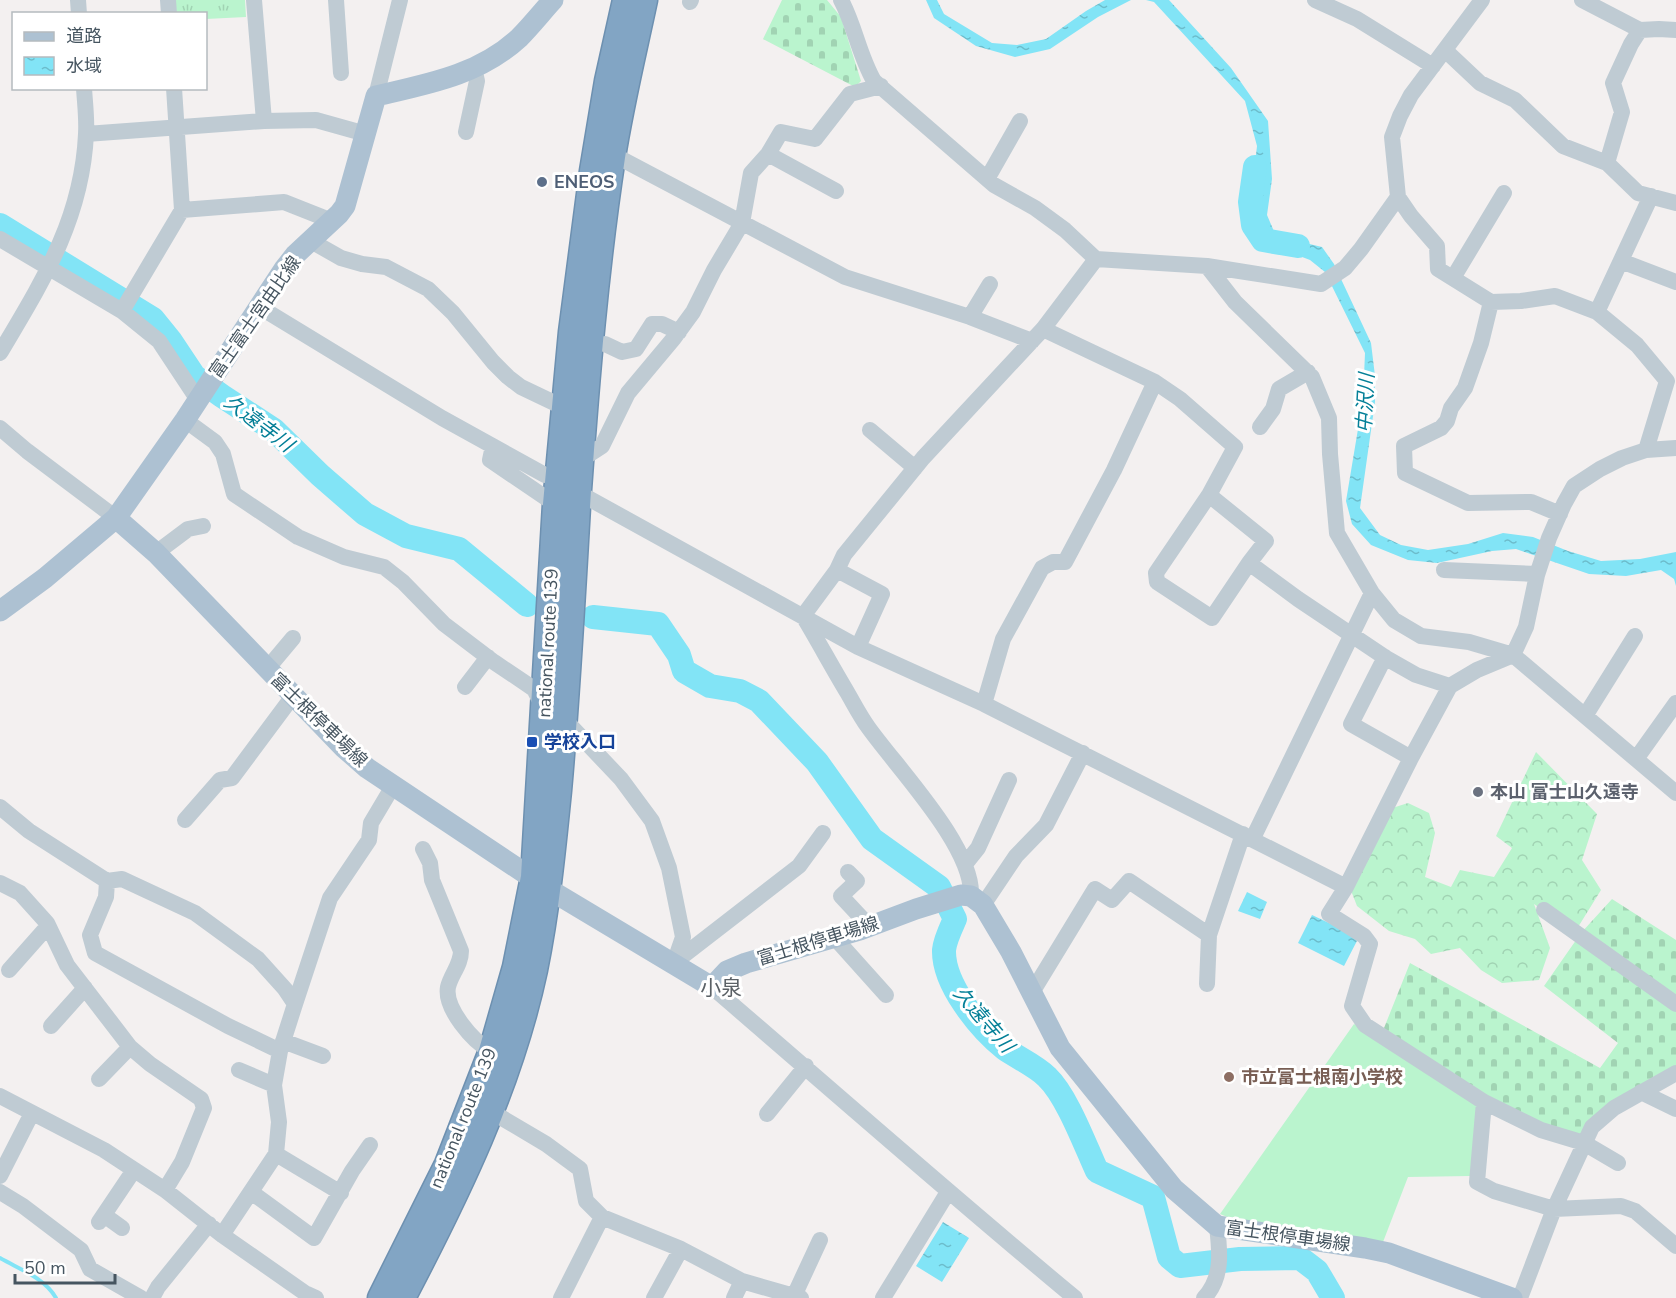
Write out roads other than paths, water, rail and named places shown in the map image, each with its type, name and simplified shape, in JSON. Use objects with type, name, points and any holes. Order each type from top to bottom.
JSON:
[{"type":"highway","name":"national route 139","points":[[555,715],[555,504],[571,332],[592,171],[607,81],[626,0]]},
{"type":"highway","name":"national route 139","points":[[403,1298],[466,1173],[492,1112],[514,1048],[534,972],[555,715],[586,502],[582,459],[592,321],[614,155],[645,0]]},
{"type":"highway","name":"national route 139","points":[[380,1298],[447,1164],[470,1109],[491,1051],[541,883]]},
{"type":"main road","points":[[376,96],[431,83],[474,68],[519,38],[553,0]]},
{"type":"main road","name":"富士富士宮由比線","points":[[0,611],[45,578],[116,518],[185,420],[258,306],[295,255],[345,206],[376,96]]},
{"type":"main road","name":"富士根停車場線","points":[[116,518],[156,553],[343,747],[367,768],[541,883],[712,987],[727,971],[746,963],[834,938],[916,909],[972,899],[1011,952],[1060,1048],[1174,1189],[1218,1233],[1365,1248],[1389,1254],[1512,1298]]},
{"type":"street","points":[[254,0],[264,121]]},
{"type":"street","points":[[336,0],[341,73]]},
{"type":"street","points":[[376,96],[400,0]]},
{"type":"street","points":[[841,0],[864,63],[874,81],[994,185],[1042,213],[1065,230],[1096,260],[1207,266],[1321,284],[1347,266],[1398,197]]},
{"type":"street","points":[[1315,0],[1357,19],[1433,66]]},
{"type":"street","points":[[1482,0],[1411,95],[1400,116],[1392,137],[1398,197],[1410,216],[1437,246],[1438,269],[1491,302],[1521,301],[1555,296],[1597,312],[1637,345],[1667,381],[1646,450]]},
{"type":"street","points":[[1582,0],[1640,30],[1659,28],[1676,30]]},
{"type":"street","points":[[1607,163],[1622,112],[1613,83],[1640,30]]},
{"type":"street","points":[[1446,51],[1480,83],[1515,100],[1563,147],[1607,163],[1638,193],[1676,203]]},
{"type":"street","points":[[466,132],[477,81],[474,68]]},
{"type":"street","points":[[582,459],[602,446],[628,393],[693,312],[742,223],[751,173],[768,154],[781,132],[815,139],[850,94],[881,86]]},
{"type":"street","points":[[0,353],[52,262],[71,217],[81,179],[86,134],[84,90]]},
{"type":"street","points":[[125,305],[182,210],[174,90]]},
{"type":"street","points":[[86,134],[264,121],[316,120],[366,134]]},
{"type":"street","points":[[987,179],[1020,121]]},
{"type":"street","points":[[768,154],[836,191]]},
{"type":"street","points":[[614,155],[845,277],[970,317],[1038,335],[1155,382],[1180,399],[1235,447],[1209,495],[1156,573],[1157,582],[1212,618],[1266,541],[1209,495]]},
{"type":"street","points":[[1453,278],[1504,193]]},
{"type":"street","points":[[1597,312],[1651,196]]},
{"type":"street","points":[[182,210],[284,202],[332,221]]},
{"type":"street","points":[[0,239],[52,262],[125,305],[205,389]]},
{"type":"street","points":[[311,241],[341,258],[386,267],[428,289],[453,313],[508,377],[521,387],[565,408]]},
{"type":"street","points":[[804,616],[837,570],[844,555],[915,468],[1038,335],[1096,260]]},
{"type":"street","points":[[1621,261],[1676,282]]},
{"type":"street","points":[[1207,266],[1235,302],[1312,377],[1329,418],[1337,533],[1372,593],[1394,620],[1421,636],[1469,642],[1513,655],[1676,793]]},
{"type":"street","points":[[970,317],[990,284]]},
{"type":"street","points":[[1491,302],[1481,343],[1465,388],[1441,428],[1404,446],[1405,473],[1468,503],[1531,502],[1560,514]]},
{"type":"street","points":[[258,306],[442,418],[545,475]]},
{"type":"street","points":[[605,344],[622,352],[636,349],[652,324],[662,324],[679,332]]},
{"type":"street","points":[[1260,427],[1273,409],[1279,389],[1308,372]]},
{"type":"street","points":[[984,704],[1004,639],[1042,568],[1053,562],[1065,562],[1114,470],[1155,382]]},
{"type":"street","points":[[185,420],[215,442],[223,454],[234,494],[298,537],[344,556],[384,567],[403,582],[444,624],[534,689],[555,715],[621,779],[652,821],[669,868],[683,937],[674,963]]},
{"type":"street","points":[[0,428],[116,518]]},
{"type":"street","points":[[870,430],[915,468]]},
{"type":"street","points":[[493,446],[490,460],[555,504]]},
{"type":"street","points":[[1618,1163],[1584,1143],[1540,1130],[1484,1102],[1365,1025],[1352,1006],[1370,944],[1364,936],[1329,914],[1346,887],[1410,758],[1450,686],[1477,670],[1513,655],[1526,627],[1539,568],[1549,538],[1574,486],[1600,469],[1646,450],[1676,448]]},
{"type":"street","points":[[586,502],[858,646],[984,704],[1346,887]]},
{"type":"street","points":[[156,553],[188,529],[203,526]]},
{"type":"street","points":[[1249,563],[1385,657],[1416,675],[1450,686]]},
{"type":"street","points":[[1444,570],[1539,568]]},
{"type":"street","points":[[837,570],[882,594],[858,646]]},
{"type":"street","points":[[1207,984],[1209,935],[1248,836],[1372,593]]},
{"type":"street","points":[[804,616],[867,726],[930,807],[966,863],[972,885],[972,899]]},
{"type":"street","points":[[1584,716],[1635,636]]},
{"type":"street","points":[[267,669],[293,638]]},
{"type":"street","points":[[465,687],[488,657]]},
{"type":"street","points":[[1385,657],[1351,724],[1410,758]]},
{"type":"street","points":[[185,820],[220,780],[232,778],[293,696]]},
{"type":"street","points":[[1636,759],[1675,708]]},
{"type":"street","points":[[972,899],[1046,825],[1083,753]]},
{"type":"street","points":[[966,863],[978,848],[1009,780]]},
{"type":"street","points":[[152,1298],[158,1287],[251,1192],[276,1154],[279,1122],[274,1085],[282,1046],[295,1004],[330,898],[369,840],[371,823],[393,786]]},
{"type":"street","points":[[0,807],[29,831],[106,881],[122,879],[195,912],[258,958],[295,1004]]},
{"type":"street","points":[[674,963],[799,866],[823,833]]},
{"type":"street","points":[[423,849],[430,863],[432,880],[461,951],[461,959],[449,983],[447,993],[450,1005],[468,1032],[483,1047],[491,1051]]},
{"type":"street","points":[[848,872],[857,881],[841,896],[869,926]]},
{"type":"street","points":[[106,881],[106,897],[90,935],[95,953],[228,1026],[282,1046],[323,1056]]},
{"type":"street","points":[[1031,994],[1095,889],[1112,900],[1129,881],[1209,935]]},
{"type":"street","points":[[0,883],[20,893],[48,926],[67,965],[130,1047],[150,1064],[201,1099],[204,1108],[182,1162],[165,1190]]},
{"type":"street","points":[[1544,910],[1676,1004]]},
{"type":"street","points":[[9,970],[48,926]]},
{"type":"street","points":[[834,938],[886,995]]},
{"type":"street","points":[[712,987],[806,1066],[948,1192],[1075,1298]]},
{"type":"street","points":[[51,1026],[85,988]]},
{"type":"street","points":[[99,1079],[130,1047]]},
{"type":"street","points":[[767,1114],[806,1066]]},
{"type":"street","points":[[238,1070],[274,1085]]},
{"type":"street","points":[[1520,1298],[1554,1209],[1592,1127],[1614,1108],[1676,1072]]},
{"type":"street","points":[[1641,1092],[1676,1109]]},
{"type":"street","points":[[0,1096],[104,1150],[165,1190],[215,1230],[305,1293],[316,1298]]},
{"type":"street","points":[[1484,1102],[1477,1182],[1512,1197],[1554,1209],[1621,1206],[1635,1211],[1676,1246]]},
{"type":"street","points":[[492,1112],[546,1144],[580,1169],[586,1201],[602,1217],[681,1249],[742,1281],[797,1297],[820,1240]]},
{"type":"street","points":[[0,1176],[32,1113]]},
{"type":"street","points":[[251,1192],[314,1238],[352,1171],[370,1145]]},
{"type":"street","points":[[276,1154],[341,1193]]},
{"type":"street","points":[[122,1228],[102,1219],[134,1170]]},
{"type":"street","points":[[0,1192],[23,1206],[81,1250],[90,1269],[141,1298]]},
{"type":"street","points":[[883,1298],[948,1192]]},
{"type":"street","points":[[561,1298],[602,1217]]},
{"type":"street","points":[[1214,1289],[1218,1233]]},
{"type":"street","points":[[654,1298],[681,1249]]},
{"type":"street","points":[[734,1298],[742,1281]]},
{"type":"water","points":[[926,0],[937,0],[944,14],[992,43],[1017,45],[1046,39],[1105,0],[1131,0],[1098,17],[1050,49],[1015,57],[976,46],[934,18]]},
{"type":"water","points":[[1146,0],[1169,0],[1231,68],[1268,121],[1272,179],[1267,215],[1276,236],[1322,247],[1334,264],[1371,343],[1375,402],[1360,508],[1380,535],[1401,545],[1428,550],[1468,544],[1503,533],[1533,537],[1601,561],[1640,559],[1676,552],[1676,586],[1674,579],[1661,570],[1626,576],[1589,574],[1516,549],[1492,551],[1437,563],[1408,560],[1371,545],[1352,524],[1346,501],[1363,399],[1365,353],[1325,272],[1310,260],[1268,244],[1257,232],[1251,198],[1257,146],[1245,101],[1154,2]]},
{"type":"water","points":[[1247,892],[1267,902],[1260,919],[1238,911]]},
{"type":"water","points":[[1312,915],[1359,937],[1344,966],[1298,943]]},
{"type":"water","points":[[943,1222],[969,1238],[942,1282],[916,1266]]},
{"type":"waterway","name":"中沢川","points":[[1255,167],[1250,202],[1253,225],[1263,240],[1298,246]]},
{"type":"waterway","name":"久遠寺川","points":[[0,225],[153,319],[194,376],[274,430],[320,475],[365,514],[406,536],[459,549],[527,605]]},
{"type":"waterway","name":"久遠寺川","points":[[593,617],[658,624],[679,655],[684,671],[710,686],[740,691],[759,701],[817,762],[872,839],[939,887],[955,919],[944,950],[945,963],[949,977],[964,1004],[995,1040],[1043,1073],[1054,1085],[1075,1121],[1097,1171],[1153,1197],[1169,1257],[1180,1266],[1240,1259],[1300,1258],[1317,1271],[1333,1298]]},
{"type":"waterway","points":[[0,1258],[38,1279],[56,1298]]},
{"type":"place","name":"ENEOS","points":[[542,182]]},
{"type":"place","name":"学校入口","points":[[532,742]]},
{"type":"place","name":"本山 富士山久遠寺","points":[[1478,792]]},
{"type":"place","name":"市立富士根南小学校","points":[[1229,1077]]},
{"type":"district","name":"小泉","points":[[721,988]]}]
